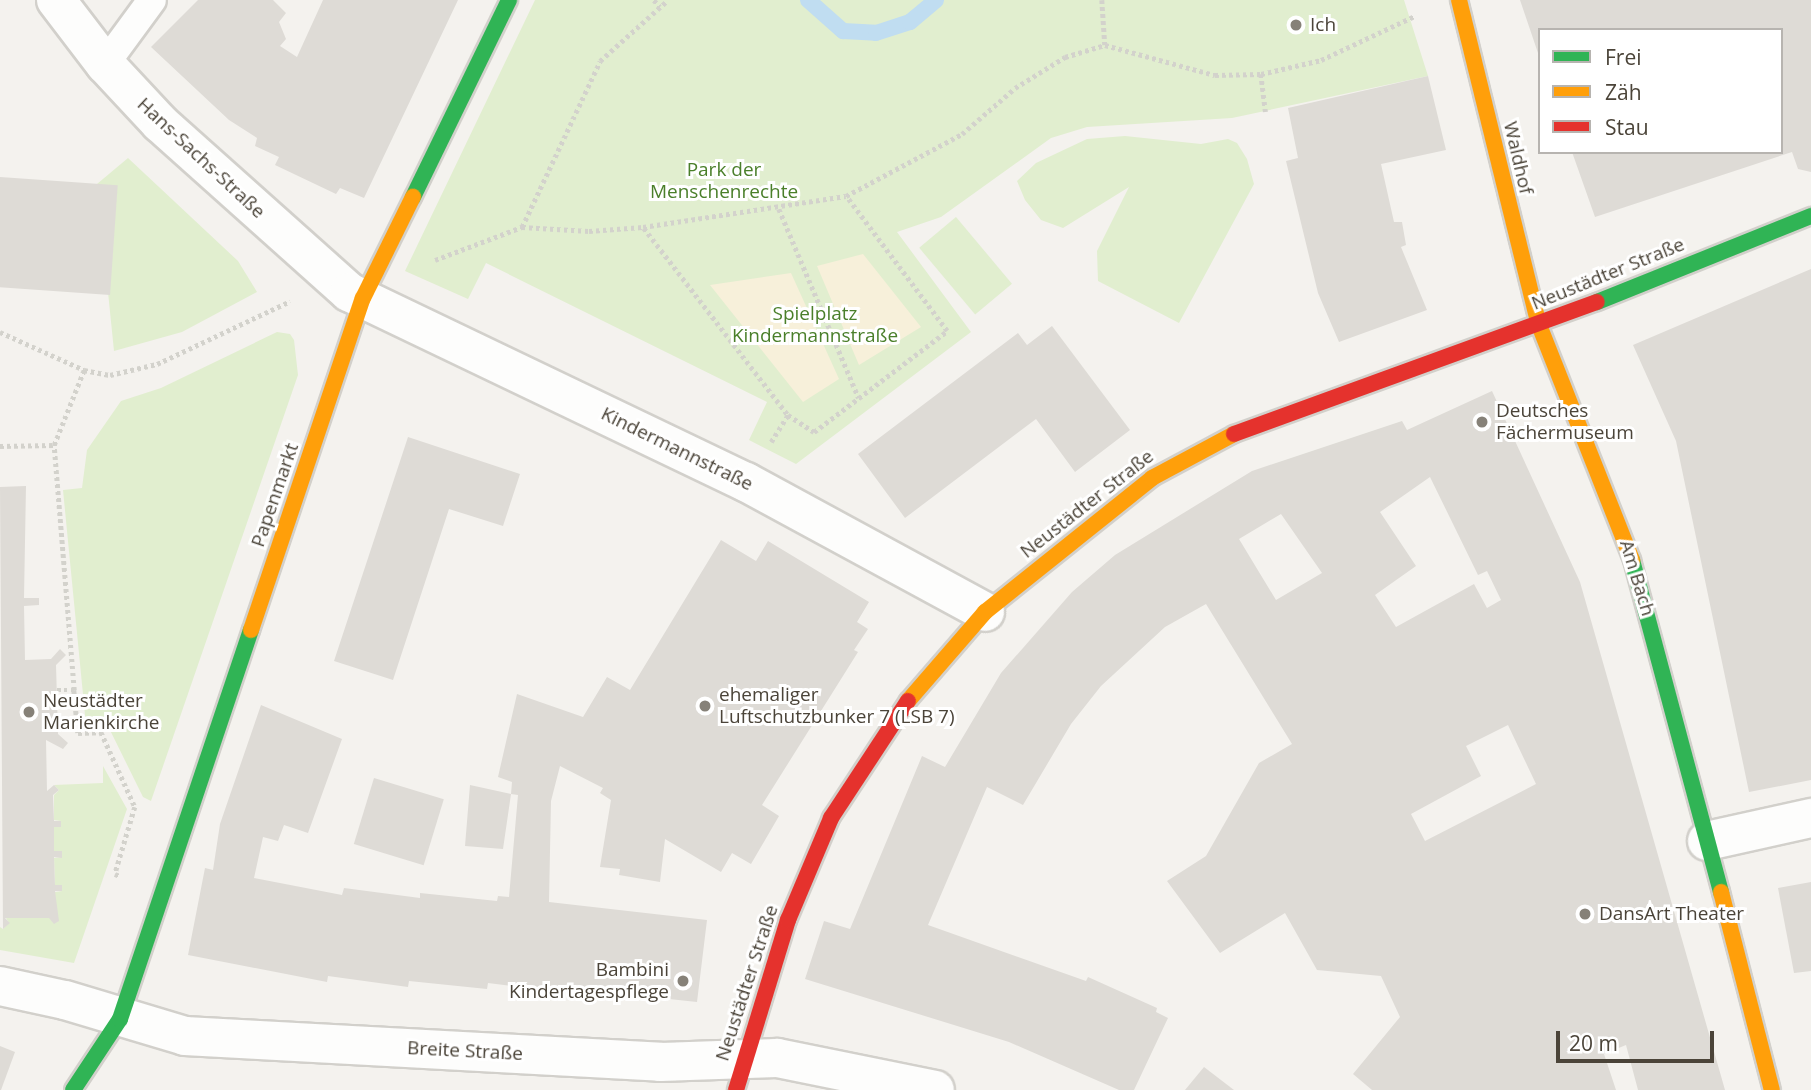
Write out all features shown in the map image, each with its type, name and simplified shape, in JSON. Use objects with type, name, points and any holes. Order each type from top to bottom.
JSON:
[{"type":"street","name":"Hans-Sachs-Straße","points":[[56,0],[105,64],[160,123],[331,279],[363,298]]},
{"type":"street","name":"Papenmarkt","points":[[73,1090],[120,1020],[363,298],[509,0]]},
{"type":"street","name":"Waldhof","points":[[1459,0],[1539,325]]},
{"type":"street","name":"Neustädter Straße","points":[[739,1075],[788,920],[831,818],[872,750],[931,670],[985,612],[1152,478],[1194,452],[1249,427],[1539,325],[1811,216]]},
{"type":"street","name":"Kindermannstraße","points":[[363,298],[746,482],[985,612]]},
{"type":"street","name":"Am Bach","points":[[1539,325],[1578,432],[1632,557],[1772,1090]]},
{"type":"street","points":[[1707,841],[1811,818]]},
{"type":"street","name":"Breite Straße","points":[[0,986],[65,1000],[120,1020],[185,1036],[660,1062],[739,1075],[803,1061],[935,1090]]},
{"type":"lane","points":[[105,64],[152,0]]},
{"type":"path","points":[[654,0],[660,7]]},
{"type":"path","points":[[522,227],[600,61],[668,0]]},
{"type":"path","points":[[1102,0],[1105,45]]},
{"type":"path","points":[[431,261],[522,227],[589,231],[643,227],[779,209],[846,196],[962,134],[1015,88],[1065,57],[1105,45],[1215,75],[1261,74],[1321,60],[1422,12]]},
{"type":"path","points":[[1261,74],[1266,112]]},
{"type":"path","points":[[643,227],[788,415],[814,432],[947,331],[846,196]]},
{"type":"path","points":[[779,209],[859,398]]},
{"type":"path","points":[[0,332],[83,370],[110,375],[157,364],[279,307]]},
{"type":"path","points":[[83,370],[54,445],[78,733],[102,732],[135,807],[115,874]]},
{"type":"path","points":[[746,482],[788,415]]},
{"type":"path","points":[[0,446],[54,445]]},
{"type":"path","points":[[57,690],[74,690]]},
{"type":"green space","name":"Park der Menschenrechte","points":[[535,0],[1404,0],[1428,76],[1232,118],[1087,127],[1051,138],[941,217],[897,232],[971,332],[796,464],[749,440],[767,402],[486,263],[468,299],[405,271]]},
{"type":"green space","points":[[1125,136],[1201,144],[1228,139],[1237,143],[1247,159],[1254,184],[1179,323],[1098,281],[1097,251],[1129,187],[1063,228],[1041,220],[1025,200],[1017,181],[1036,163],[1087,139]]},
{"type":"green space","points":[[128,158],[238,261],[257,292],[182,332],[114,351],[97,184]]},
{"type":"green space","points":[[956,217],[1012,284],[975,314],[919,248]]},
{"type":"green space","points":[[277,332],[290,334],[294,340],[298,375],[151,801],[143,797],[107,724],[86,725],[63,490],[82,488],[87,450],[121,401],[161,388]]},
{"type":"green space","points":[[103,766],[127,809],[74,963],[0,950],[0,927],[3,929],[9,923],[6,918],[49,918],[55,892],[62,891],[62,885],[55,885],[54,858],[61,857],[61,851],[54,851],[54,827],[61,827],[61,821],[54,820],[54,795],[59,790],[54,785],[103,783]]},
{"type":"sand","points":[[863,254],[921,327],[859,365],[817,266]]},
{"type":"sand","points":[[791,273],[839,379],[803,402],[710,285]]},
{"type":"building","points":[[198,0],[273,0],[286,13],[279,22],[286,39],[280,46],[297,57],[323,0],[458,0],[364,198],[340,188],[336,194],[275,165],[279,157],[255,146],[257,138],[229,120],[151,47]]},
{"type":"building","points":[[1520,0],[1811,0],[1811,172],[1798,169],[1792,152],[1595,217],[1573,154],[1783,154],[1783,28],[1538,28],[1538,53]]},
{"type":"building","points":[[1428,76],[1446,150],[1381,164],[1394,222],[1402,222],[1406,245],[1401,247],[1427,310],[1339,342],[1318,293],[1286,161],[1298,158],[1288,108]]},
{"type":"building","points":[[0,177],[118,185],[110,295],[0,287]]},
{"type":"building","points":[[1811,269],[1811,780],[1749,792],[1676,441],[1633,345]]},
{"type":"building","points":[[1052,326],[1130,430],[1075,472],[1036,419],[905,518],[858,454],[1018,333],[1027,345]]},
{"type":"building","points":[[1492,391],[1580,582],[1725,1090],[1638,1090],[1626,1045],[1604,1054],[1616,1090],[1372,1090],[1353,1074],[1400,1017],[1381,976],[1317,970],[1285,913],[1220,953],[1167,881],[1206,856],[1259,763],[1292,744],[1206,604],[1165,627],[1101,686],[1071,724],[1023,805],[987,787],[928,925],[1086,981],[1088,977],[1157,1008],[1156,1012],[1168,1018],[1134,1090],[1119,1090],[1009,1042],[805,979],[824,921],[850,929],[922,756],[945,767],[1001,673],[1072,592],[1115,555],[1252,471],[1402,421],[1407,430]],"holes":[[[1430,477],[1478,575],[1487,571],[1501,600],[1487,608],[1474,584],[1396,627],[1375,595],[1416,566],[1380,512]],[[1281,514],[1322,573],[1276,600],[1239,539]],[[1508,725],[1536,784],[1425,841],[1411,814],[1481,776],[1466,746]]]},
{"type":"building","points":[[408,437],[520,474],[503,526],[449,509],[393,680],[334,661]]},
{"type":"building","name":"Neustädter Marienkirche","points":[[26,486],[24,598],[39,598],[39,605],[24,606],[25,660],[51,659],[60,649],[66,655],[56,665],[58,734],[68,743],[63,749],[46,740],[47,791],[54,785],[59,790],[53,795],[54,821],[61,821],[61,827],[54,827],[54,851],[62,851],[62,858],[54,857],[55,885],[62,885],[62,891],[55,891],[59,921],[54,924],[49,918],[5,918],[10,923],[3,929],[0,487]]},
{"type":"building","points":[[721,540],[756,561],[768,541],[869,602],[857,622],[868,629],[854,650],[858,652],[762,805],[779,816],[751,864],[732,853],[721,872],[665,839],[660,882],[619,875],[620,869],[600,867],[611,800],[600,793],[603,788],[560,766],[551,801],[549,902],[707,920],[697,1002],[604,992],[604,998],[488,983],[487,989],[409,981],[408,987],[328,976],[327,982],[188,955],[205,868],[213,870],[220,824],[261,705],[342,739],[308,833],[284,825],[278,841],[263,837],[254,878],[342,895],[344,888],[420,898],[420,893],[497,901],[498,896],[509,897],[518,795],[511,794],[512,782],[498,777],[517,694],[583,717],[607,677],[630,690]]},
{"type":"building","points":[[374,778],[444,799],[424,865],[354,844]]},
{"type":"building","points":[[470,785],[511,794],[503,849],[465,846]]},
{"type":"building","points":[[1811,882],[1811,971],[1794,973],[1778,888]]},
{"type":"building","points":[[0,1046],[15,1052],[1,1090],[0,1090]]},
{"type":"building","points":[[1204,1067],[1234,1090],[1185,1090]]},
{"type":"waterway","points":[[808,0],[843,31],[876,33],[910,22],[936,0]]},
{"type":"traffic: fast","points":[[413,197],[509,0]]},
{"type":"traffic: fast","points":[[1597,302],[1811,216]]},
{"type":"traffic: fast","points":[[1632,560],[1721,892]]},
{"type":"traffic: fast","points":[[73,1090],[120,1019],[251,630]]},
{"type":"traffic: slow","points":[[1459,0],[1539,325],[1632,560]]},
{"type":"traffic: slow","points":[[251,630],[363,298],[413,197]]},
{"type":"traffic: slow","points":[[908,701],[985,612],[1152,478],[1234,434]]},
{"type":"traffic: slow","points":[[1721,892],[1772,1090]]},
{"type":"traffic: jam","points":[[1234,434],[1597,302]]},
{"type":"traffic: jam","points":[[736,1090],[788,920],[831,818],[908,701]]},
{"type":"place","name":"Ich","points":[[1296,25]]},
{"type":"place","name":"Deutsches Fächermuseum","points":[[1482,422]]},
{"type":"place","name":"ehemaliger Luftschutzbunker 7 (LSB 7)","points":[[705,706]]},
{"type":"place","name":"Neustädter Marienkirche","points":[[29,712]]},
{"type":"place","name":"DansArt Theater","points":[[1585,914]]},
{"type":"place","name":"Bambini Kindertagespflege","points":[[683,981]]},
{"type":"park label","name":"Spielplatz Kindermannstraße","points":[[815,325]]}]
